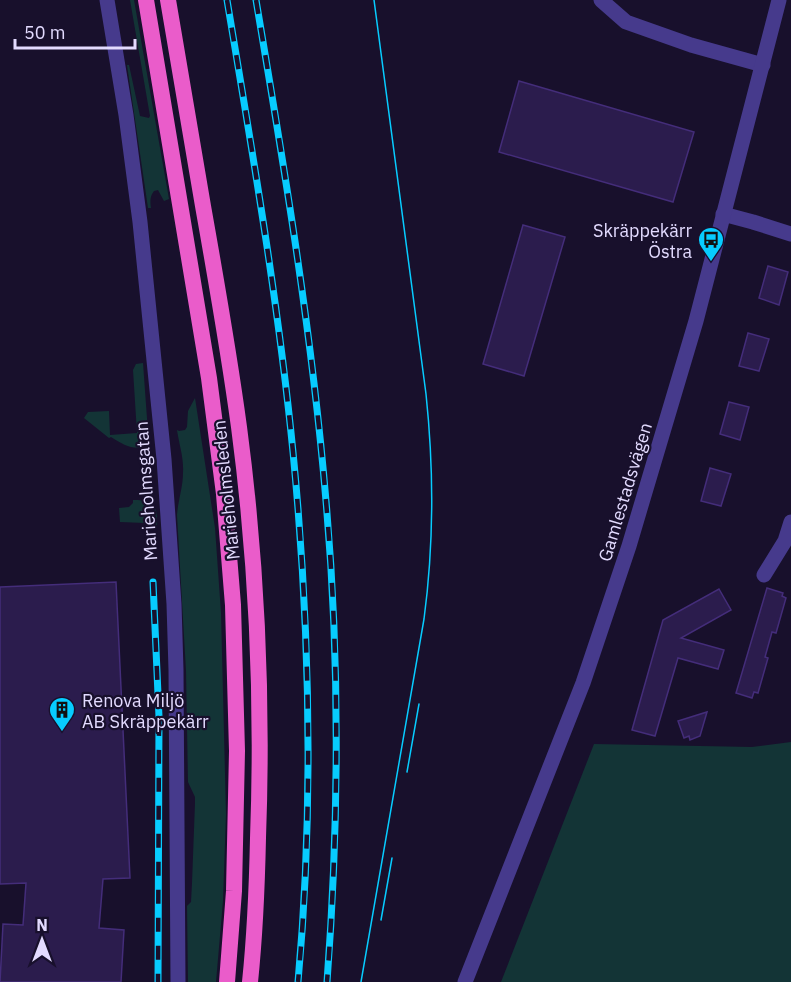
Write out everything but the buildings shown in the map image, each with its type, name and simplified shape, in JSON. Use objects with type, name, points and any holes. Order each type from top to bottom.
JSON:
[{"type":"highway","name":"Marieholmsleden","points":[[146,0],[209,378],[224,494],[233,605],[237,751],[234,891],[227,982]]},
{"type":"highway","name":"Marieholmsleden","points":[[168,0],[224,325],[239,428],[253,557],[260,698],[261,778],[250,982]]},
{"type":"street","name":"Marieholmsgatan","points":[[107,0],[126,115],[137,201],[164,459],[176,670],[178,982]]},
{"type":"street","points":[[601,0],[626,22],[691,45],[763,64]]},
{"type":"street","name":"Gamlestadsvägen","points":[[465,982],[583,683],[609,608],[681,376],[779,0]]},
{"type":"street","points":[[723,214],[791,234]]},
{"type":"street","points":[[764,575],[785,541],[791,522]]},
{"type":"green space","points":[[130,0],[134,0],[169,199],[164,201],[158,190],[154,191],[151,208],[148,208],[127,65],[129,65],[140,116],[149,118]]},
{"type":"green space","points":[[143,363],[149,446],[133,447],[109,438],[84,418],[88,412],[109,411],[110,435],[137,433],[133,370],[136,364]]},
{"type":"green space","points":[[195,398],[215,528],[221,613],[226,814],[223,901],[216,982],[188,982],[187,906],[191,902],[195,797],[188,782],[186,671],[177,515],[183,467],[177,430],[185,430],[187,427],[188,411]]},
{"type":"green space","points":[[133,500],[146,501],[153,505],[157,513],[155,528],[145,523],[120,522],[119,508],[129,507]]},
{"type":"green space","points":[[791,742],[791,982],[501,982],[594,744],[752,747]]},
{"type":"tram line","points":[[361,982],[424,619],[430,563],[432,507],[426,394],[374,0]]},
{"type":"tram line","points":[[407,772],[419,704]]},
{"type":"tram line","points":[[381,920],[392,858]]},
{"type":"railway","points":[[227,0],[272,282],[287,395],[299,518],[306,651],[308,783],[298,982]]},
{"type":"railway","points":[[256,0],[305,312],[320,438],[331,561],[336,681],[336,802],[327,982]]},
{"type":"railway","points":[[153,582],[159,717],[158,982]]},
{"type":"place","name":"Skräppekärr Östra","points":[[711,263]]},
{"type":"place","name":"Renova Miljö AB Skräppekärr","points":[[62,733]]}]
